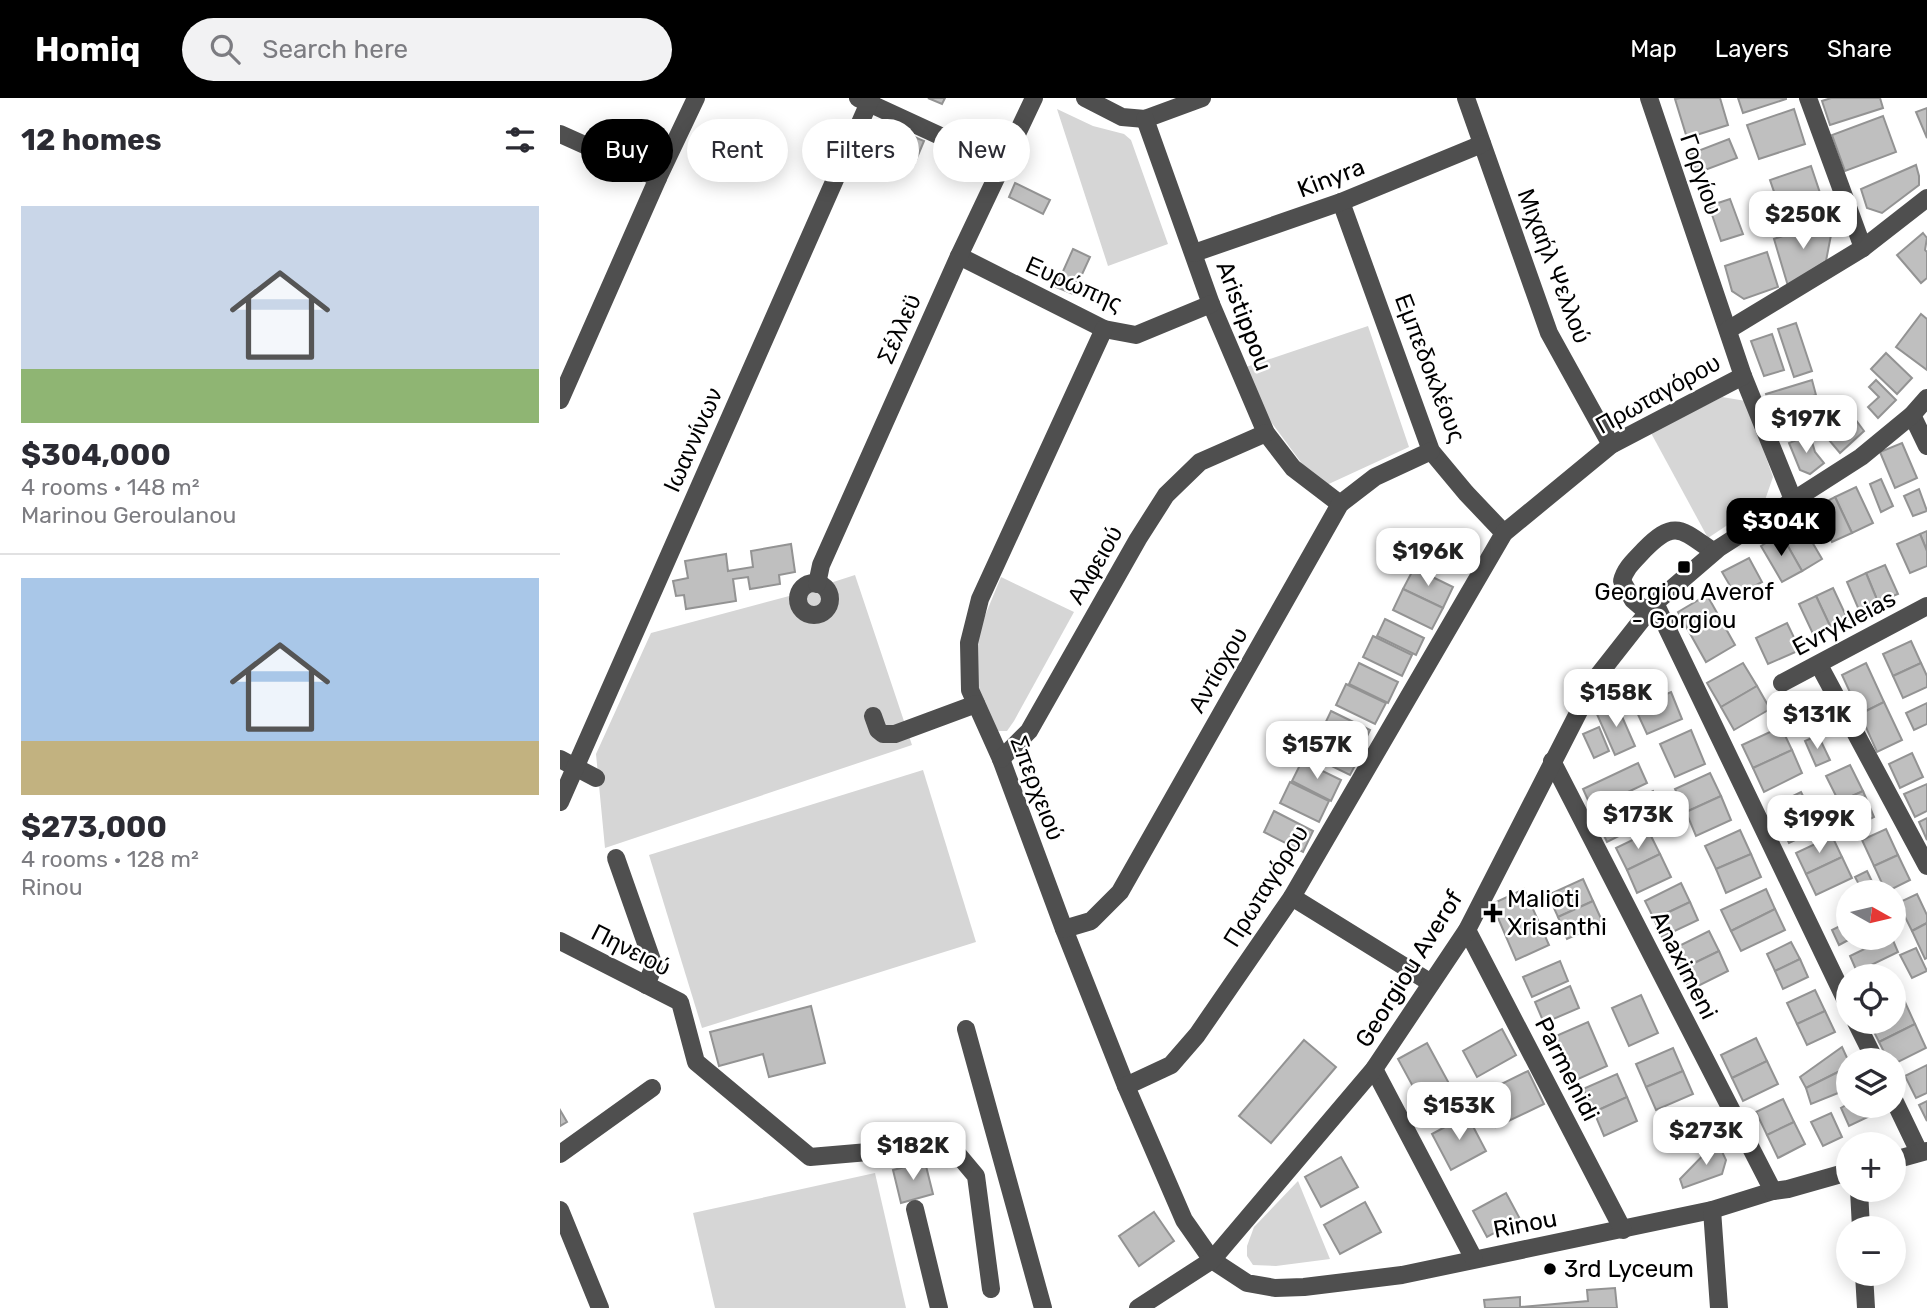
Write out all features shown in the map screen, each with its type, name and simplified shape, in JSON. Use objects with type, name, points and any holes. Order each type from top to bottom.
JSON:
[{"type":"street","points":[[673,146],[696,98]]},
{"type":"street","name":"Σέλλεϋ","points":[[1024,119],[1034,98]]},
{"type":"street","points":[[1084,98],[1122,117],[1145,119],[1202,98]]},
{"type":"street","name":"Μιχαήλ Ψελλού","points":[[1466,98],[1549,333],[1611,445]]},
{"type":"street","name":"Γοργίου","points":[[1649,98],[1743,376],[1794,502]]},
{"type":"street","points":[[1808,98],[1863,248]]},
{"type":"street","points":[[866,100],[933,132]]},
{"type":"street","name":"Ιωαννίνων","points":[[560,802],[568,763],[866,100]]},
{"type":"street","name":"Aristippou","points":[[1145,119],[1211,304],[1266,433],[1293,468],[1340,504]]},
{"type":"street","points":[[560,134],[581,143]]},
{"type":"street","name":"Kinyra","points":[[1194,253],[1341,202],[1482,144]]},
{"type":"street","points":[[560,400],[656,182]]},
{"type":"street","name":"Σέλλεϋ","points":[[817,584],[821,565],[993,182]]},
{"type":"street","points":[[1728,330],[1863,248],[1927,198]]},
{"type":"street","name":"Εμπεδοκλέους","points":[[1341,202],[1431,451],[1504,533]]},
{"type":"street","name":"Ευρώπης","points":[[959,256],[1104,329],[1136,335],[1211,304]]},
{"type":"street","name":"Σπερχειού","points":[[1104,329],[980,600],[969,643],[970,690],[1001,759],[1126,1086],[1184,1220],[1212,1260]]},
{"type":"street","name":"Πρωταγόρου","points":[[1126,1086],[1171,1065],[1188,1045],[1292,897],[1504,533],[1611,445],[1743,376]]},
{"type":"street","name":"Georgiou Averof","points":[[1138,1308],[1212,1260],[1374,1069],[1467,930],[1596,678],[1652,608],[1716,550],[1861,457],[1912,415],[1927,398]]},
{"type":"street","points":[[1912,415],[1927,446]]},
{"type":"street","name":"Αλφειού","points":[[1001,759],[1029,731],[1138,539],[1166,495],[1200,462],[1266,433]]},
{"type":"street","name":"Αντίοχου","points":[[1064,929],[1091,921],[1121,892],[1340,504],[1375,477],[1431,451]]},
{"type":"street","points":[[1716,550],[1684,531],[1669,530],[1659,534],[1624,571],[1622,581],[1633,600],[1652,608],[1836,981]]},
{"type":"street","name":"Evrykleias","points":[[1782,682],[1925,614]]},
{"type":"street","points":[[1819,665],[1927,866]]},
{"type":"street","points":[[873,716],[878,730],[883,734],[895,734],[976,704]]},
{"type":"street","name":"Anaximeni","points":[[1552,761],[1773,1191]]},
{"type":"street","points":[[568,763],[596,778]]},
{"type":"street","points":[[616,858],[654,965],[646,985]]},
{"type":"street","points":[[1292,897],[1432,983]]},
{"type":"street","name":"Parmenidi","points":[[1467,930],[1623,1230]]},
{"type":"street","name":"Πηνειού","points":[[560,941],[680,1002],[696,1062],[810,1157],[950,1145],[975,1176],[991,1289]]},
{"type":"street","points":[[966,1029],[1043,1308]]},
{"type":"street","points":[[1374,1069],[1474,1259]]},
{"type":"street","points":[[560,1154],[652,1088]]},
{"type":"street","points":[[1904,1118],[1923,1152],[1906,1157]]},
{"type":"street","name":"Rinou","points":[[1212,1260],[1247,1283],[1275,1287],[1304,1287],[1402,1275],[1712,1210],[1836,1175]]},
{"type":"street","points":[[915,1209],[939,1308]]},
{"type":"street","points":[[560,1210],[600,1308]]},
{"type":"street","points":[[1712,1210],[1719,1308]]},
{"type":"street","points":[[1865,1286],[1866,1308]]},
{"type":"shaded area","points":[[1057,109],[1093,126],[1124,134],[1131,140],[1168,244],[1108,266]]},
{"type":"shaded area","points":[[1368,326],[1409,447],[1320,488],[1266,415],[1243,368]]},
{"type":"shaded area","points":[[1722,397],[1746,401],[1773,477],[1765,500],[1708,538],[1651,433]]},
{"type":"shaded area","points":[[855,575],[912,745],[605,848],[596,754],[651,633],[793,595]]},
{"type":"shaded area","points":[[1001,577],[1074,612],[1007,731],[996,731],[977,684],[977,635]]},
{"type":"shaded area","points":[[923,770],[976,942],[702,1028],[649,855]]},
{"type":"shaded area","points":[[875,1173],[906,1308],[715,1308],[693,1213]]},
{"type":"shaded area","points":[[1298,1181],[1330,1259],[1276,1266],[1253,1265],[1247,1256],[1247,1246],[1254,1227]]},
{"type":"building","points":[[928,98],[945,98],[942,104]]},
{"type":"building","points":[[1720,98],[1728,125],[1687,138],[1675,99]]},
{"type":"building","points":[[1738,98],[1786,98],[1786,99],[1743,113]]},
{"type":"building","points":[[1831,98],[1880,98],[1883,108],[1830,125],[1822,101]]},
{"type":"building","points":[[1927,108],[1927,138],[1916,112]]},
{"type":"building","points":[[1794,109],[1805,144],[1759,159],[1747,125]]},
{"type":"building","points":[[1883,116],[1896,152],[1845,171],[1832,135]]},
{"type":"building","points":[[919,139],[924,141],[919,153]]},
{"type":"building","points":[[1729,139],[1737,158],[1697,173],[1690,154]]},
{"type":"building","points":[[1916,165],[1919,185],[1882,213],[1867,208],[1861,189]]},
{"type":"building","points":[[1811,166],[1822,199],[1782,215],[1770,180]]},
{"type":"building","points":[[1015,183],[1050,200],[1043,214],[1009,197]]},
{"type":"building","points":[[1730,199],[1743,234],[1721,241],[1709,206]]},
{"type":"building","points":[[1826,221],[1831,235],[1826,261],[1788,286],[1774,239]]},
{"type":"building","points":[[1923,233],[1927,238],[1927,278],[1921,283],[1897,255]]},
{"type":"building","points":[[1073,249],[1090,257],[1073,294],[1056,287]]},
{"type":"building","points":[[1767,252],[1778,287],[1744,299],[1732,291],[1725,266]]},
{"type":"building","points":[[1921,314],[1927,319],[1927,370],[1896,347]]},
{"type":"building","points":[[1796,323],[1812,371],[1794,377],[1778,329]]},
{"type":"building","points":[[1772,334],[1784,370],[1764,376],[1751,341]]},
{"type":"building","points":[[1886,353],[1912,378],[1897,394],[1871,369]]},
{"type":"building","points":[[1812,380],[1816,395],[1771,409],[1766,394]]},
{"type":"building","points":[[1876,380],[1896,400],[1878,418],[1868,407],[1879,397],[1869,387]]},
{"type":"building","points":[[1815,404],[1821,417],[1784,434],[1778,421]]},
{"type":"building","points":[[1850,412],[1864,431],[1840,453],[1824,434]]},
{"type":"building","points":[[1810,435],[1815,452],[1824,463],[1810,474],[1800,470],[1789,443]]},
{"type":"building","points":[[1902,443],[1917,478],[1895,488],[1880,452]]},
{"type":"building","points":[[1881,479],[1893,506],[1881,512],[1870,484]]},
{"type":"building","points":[[1856,487],[1873,523],[1852,533],[1835,497]]},
{"type":"building","points":[[1919,489],[1927,511],[1913,516],[1904,496]]},
{"type":"building","points":[[1835,497],[1852,533],[1832,542],[1815,507]]},
{"type":"building","points":[[1801,523],[1822,559],[1802,571],[1781,534]]},
{"type":"building","points":[[1927,531],[1927,551],[1920,534]]},
{"type":"building","points":[[1781,534],[1802,571],[1782,582],[1761,546]]},
{"type":"building","points":[[1920,534],[1927,551],[1927,566],[1910,573],[1897,544]]},
{"type":"building","points":[[791,544],[795,572],[779,575],[780,584],[750,589],[748,577],[733,579],[736,601],[686,609],[684,595],[676,596],[673,581],[688,578],[685,561],[726,554],[728,571],[753,567],[751,551]]},
{"type":"building","points":[[1749,558],[1762,582],[1736,596],[1722,572]]},
{"type":"building","points":[[1885,565],[1898,594],[1878,602],[1866,573]]},
{"type":"building","points":[[1414,568],[1453,587],[1443,608],[1403,589]]},
{"type":"building","points":[[1866,573],[1878,602],[1859,610],[1847,582]]},
{"type":"building","points":[[1833,588],[1848,620],[1831,628],[1816,596]]},
{"type":"building","points":[[1403,589],[1443,608],[1432,629],[1393,610]]},
{"type":"building","points":[[1707,595],[1735,645],[1706,662],[1678,612]]},
{"type":"building","points":[[1816,596],[1831,628],[1814,636],[1799,604]]},
{"type":"building","points":[[1385,619],[1424,638],[1416,655],[1377,636]]},
{"type":"building","points":[[1787,623],[1800,650],[1768,664],[1756,638]]},
{"type":"building","points":[[1373,636],[1412,655],[1402,676],[1363,657]]},
{"type":"building","points":[[1911,641],[1921,663],[1893,676],[1883,654]]},
{"type":"building","points":[[1359,663],[1398,682],[1388,703],[1349,684]]},
{"type":"building","points":[[1743,663],[1757,686],[1721,707],[1707,683]]},
{"type":"building","points":[[1866,663],[1884,702],[1860,714],[1842,675]]},
{"type":"building","points":[[1921,663],[1927,676],[1927,687],[1903,698],[1893,676]]},
{"type":"building","points":[[1346,684],[1386,703],[1375,724],[1336,705]]},
{"type":"building","points":[[1757,686],[1770,709],[1734,730],[1721,707]]},
{"type":"building","points":[[1671,692],[1682,719],[1647,734],[1635,708]]},
{"type":"building","points":[[1810,695],[1823,722],[1803,732],[1790,704]]},
{"type":"building","points":[[1884,702],[1902,740],[1877,752],[1860,714]]},
{"type":"building","points":[[1616,703],[1635,746],[1615,755],[1596,712]]},
{"type":"building","points":[[1927,703],[1927,724],[1914,730],[1906,713]]},
{"type":"building","points":[[1331,711],[1370,730],[1360,751],[1321,732]]},
{"type":"building","points":[[1599,727],[1609,751],[1594,758],[1583,734]]},
{"type":"building","points":[[1781,727],[1792,750],[1753,768],[1742,745]]},
{"type":"building","points":[[1691,730],[1705,764],[1675,777],[1660,744]]},
{"type":"building","points":[[1321,735],[1361,754],[1350,775],[1311,756]]},
{"type":"building","points":[[1818,735],[1830,760],[1816,766],[1805,741]]},
{"type":"building","points":[[1792,750],[1802,773],[1764,792],[1753,768]]},
{"type":"building","points":[[1912,753],[1923,777],[1900,788],[1889,764]]},
{"type":"building","points":[[1302,761],[1341,780],[1331,801],[1292,781]]},
{"type":"building","points":[[1638,763],[1647,783],[1592,809],[1583,789]]},
{"type":"building","points":[[1850,765],[1863,791],[1839,802],[1826,776]]},
{"type":"building","points":[[1710,773],[1721,796],[1686,812],[1675,789]]},
{"type":"building","points":[[1290,782],[1329,801],[1319,822],[1280,803]]},
{"type":"building","points":[[1927,784],[1927,811],[1915,817],[1904,794]]},
{"type":"building","points":[[1653,791],[1663,814],[1607,842],[1596,819]]},
{"type":"building","points":[[1863,791],[1874,817],[1851,828],[1839,802]]},
{"type":"building","points":[[1801,792],[1810,810],[1780,824],[1772,806]]},
{"type":"building","points":[[1721,796],[1731,820],[1696,836],[1686,812]]},
{"type":"building","points":[[1810,810],[1819,829],[1789,843],[1780,824]]},
{"type":"building","points":[[1274,811],[1313,831],[1303,852],[1264,832]]},
{"type":"building","points":[[1927,818],[1927,840],[1919,822]]},
{"type":"building","points":[[1886,829],[1898,855],[1874,866],[1862,840]]},
{"type":"building","points":[[1740,830],[1751,854],[1716,869],[1705,846]]},
{"type":"building","points":[[1649,832],[1660,854],[1627,870],[1616,848]]},
{"type":"building","points":[[1832,836],[1842,857],[1806,874],[1796,853]]},
{"type":"building","points":[[1660,854],[1671,877],[1637,893],[1627,870]]},
{"type":"building","points":[[1751,854],[1761,877],[1726,893],[1716,869]]},
{"type":"building","points":[[1898,855],[1910,880],[1880,880],[1874,866]]},
{"type":"building","points":[[1842,857],[1852,878],[1836,880],[1836,886],[1816,895],[1806,874]]},
{"type":"building","points":[[1867,871],[1871,880],[1857,880],[1855,877]]},
{"type":"building","points":[[1583,879],[1593,901],[1558,917],[1548,895]]},
{"type":"building","points":[[1681,883],[1690,902],[1654,919],[1645,901]]},
{"type":"building","points":[[1524,889],[1549,945],[1516,960],[1492,904]]},
{"type":"building","points":[[1766,889],[1775,909],[1731,931],[1721,910]]},
{"type":"building","points":[[1917,894],[1927,915],[1927,923],[1912,931],[1906,919],[1906,899]]},
{"type":"building","points":[[1593,901],[1603,923],[1567,939],[1558,917]]},
{"type":"building","points":[[1690,902],[1698,920],[1662,937],[1654,919]]},
{"type":"building","points":[[1775,909],[1785,930],[1741,951],[1731,931]]},
{"type":"building","points":[[1927,923],[1927,958],[1925,959],[1912,931]]},
{"type":"building","points":[[1709,931],[1719,951],[1680,970],[1671,950]]},
{"type":"building","points":[[1791,942],[1800,959],[1775,971],[1767,954]]},
{"type":"building","points":[[1916,948],[1927,971],[1912,978],[1900,955]]},
{"type":"building","points":[[1862,950],[1898,952],[1873,964],[1854,964],[1850,956]]},
{"type":"building","points":[[1719,951],[1728,971],[1690,990],[1680,970]]},
{"type":"building","points":[[1800,959],[1808,977],[1783,989],[1775,971]]},
{"type":"building","points":[[1560,961],[1568,981],[1532,997],[1523,977]]},
{"type":"building","points":[[1570,986],[1579,1008],[1544,1023],[1535,1002]]},
{"type":"building","points":[[1815,990],[1825,1011],[1797,1024],[1787,1003]]},
{"type":"building","points":[[1641,995],[1658,1033],[1629,1046],[1612,1008]]},
{"type":"building","points":[[1906,1004],[1915,1024],[1906,1028]]},
{"type":"building","points":[[811,1006],[825,1063],[769,1077],[763,1054],[719,1066],[710,1032]]},
{"type":"building","points":[[1825,1011],[1835,1032],[1807,1045],[1797,1024]]},
{"type":"building","points":[[1588,1022],[1607,1066],[1576,1080],[1556,1036]]},
{"type":"building","points":[[1915,1024],[1926,1048],[1906,1058],[1906,1048],[1882,1048],[1879,1042],[1895,1034],[1906,1034],[1906,1028]]},
{"type":"building","points":[[1502,1029],[1516,1055],[1477,1077],[1463,1051]]},
{"type":"building","points":[[1875,1034],[1895,1034],[1879,1042]]},
{"type":"building","points":[[1756,1038],[1767,1061],[1732,1078],[1721,1055]]},
{"type":"building","points":[[1304,1040],[1336,1067],[1271,1143],[1239,1116]]},
{"type":"building","points":[[1427,1043],[1452,1089],[1423,1105],[1398,1059]]},
{"type":"building","points":[[1673,1048],[1683,1071],[1646,1087],[1636,1064]]},
{"type":"building","points":[[1836,1051],[1836,1073],[1806,1088],[1800,1077]]},
{"type":"building","points":[[1767,1061],[1778,1084],[1743,1101],[1732,1078]]},
{"type":"building","points":[[1927,1065],[1927,1093],[1916,1098],[1906,1076]]},
{"type":"building","points":[[1528,1071],[1544,1104],[1496,1127],[1481,1094]]},
{"type":"building","points":[[1683,1071],[1693,1094],[1656,1110],[1646,1087]]},
{"type":"building","points":[[1836,1073],[1836,1094],[1811,1104],[1806,1088]]},
{"type":"building","points":[[1617,1074],[1627,1097],[1594,1112],[1583,1089]]},
{"type":"building","points":[[1627,1097],[1637,1121],[1604,1136],[1594,1112]]},
{"type":"building","points":[[1783,1099],[1794,1122],[1767,1135],[1756,1112]]},
{"type":"building","points":[[1927,1101],[1927,1121],[1919,1105]]},
{"type":"building","points":[[560,1110],[567,1122],[560,1126]]},
{"type":"building","points":[[1831,1113],[1840,1132],[1836,1132],[1836,1140],[1823,1146],[1811,1122]]},
{"type":"building","points":[[1467,1115],[1486,1151],[1451,1170],[1432,1134]]},
{"type":"building","points":[[1845,1118],[1866,1118],[1849,1126]]},
{"type":"building","points":[[1794,1122],[1805,1144],[1778,1158],[1767,1135]]},
{"type":"building","points":[[1717,1141],[1726,1160],[1722,1174],[1683,1188],[1680,1179]]},
{"type":"building","points":[[1341,1157],[1358,1187],[1321,1207],[1305,1177]]},
{"type":"building","points":[[925,1162],[933,1194],[901,1203],[893,1170]]},
{"type":"building","points":[[1506,1193],[1520,1219],[1487,1237],[1473,1211]]},
{"type":"building","points":[[1365,1202],[1381,1232],[1340,1254],[1324,1225]]},
{"type":"building","points":[[1154,1212],[1174,1241],[1139,1266],[1119,1236]]},
{"type":"building","points":[[1615,1288],[1617,1308],[1485,1308],[1484,1300],[1520,1297],[1520,1307],[1588,1301],[1587,1290]]},
{"type":"place","name":"Georgiou Averof - Gorgiou","points":[[1684,567]]},
{"type":"place","name":"Malioti Xrisanthi","points":[[1493,913]]},
{"type":"place","name":"3rd Lyceum","points":[[1550,1269]]}]
